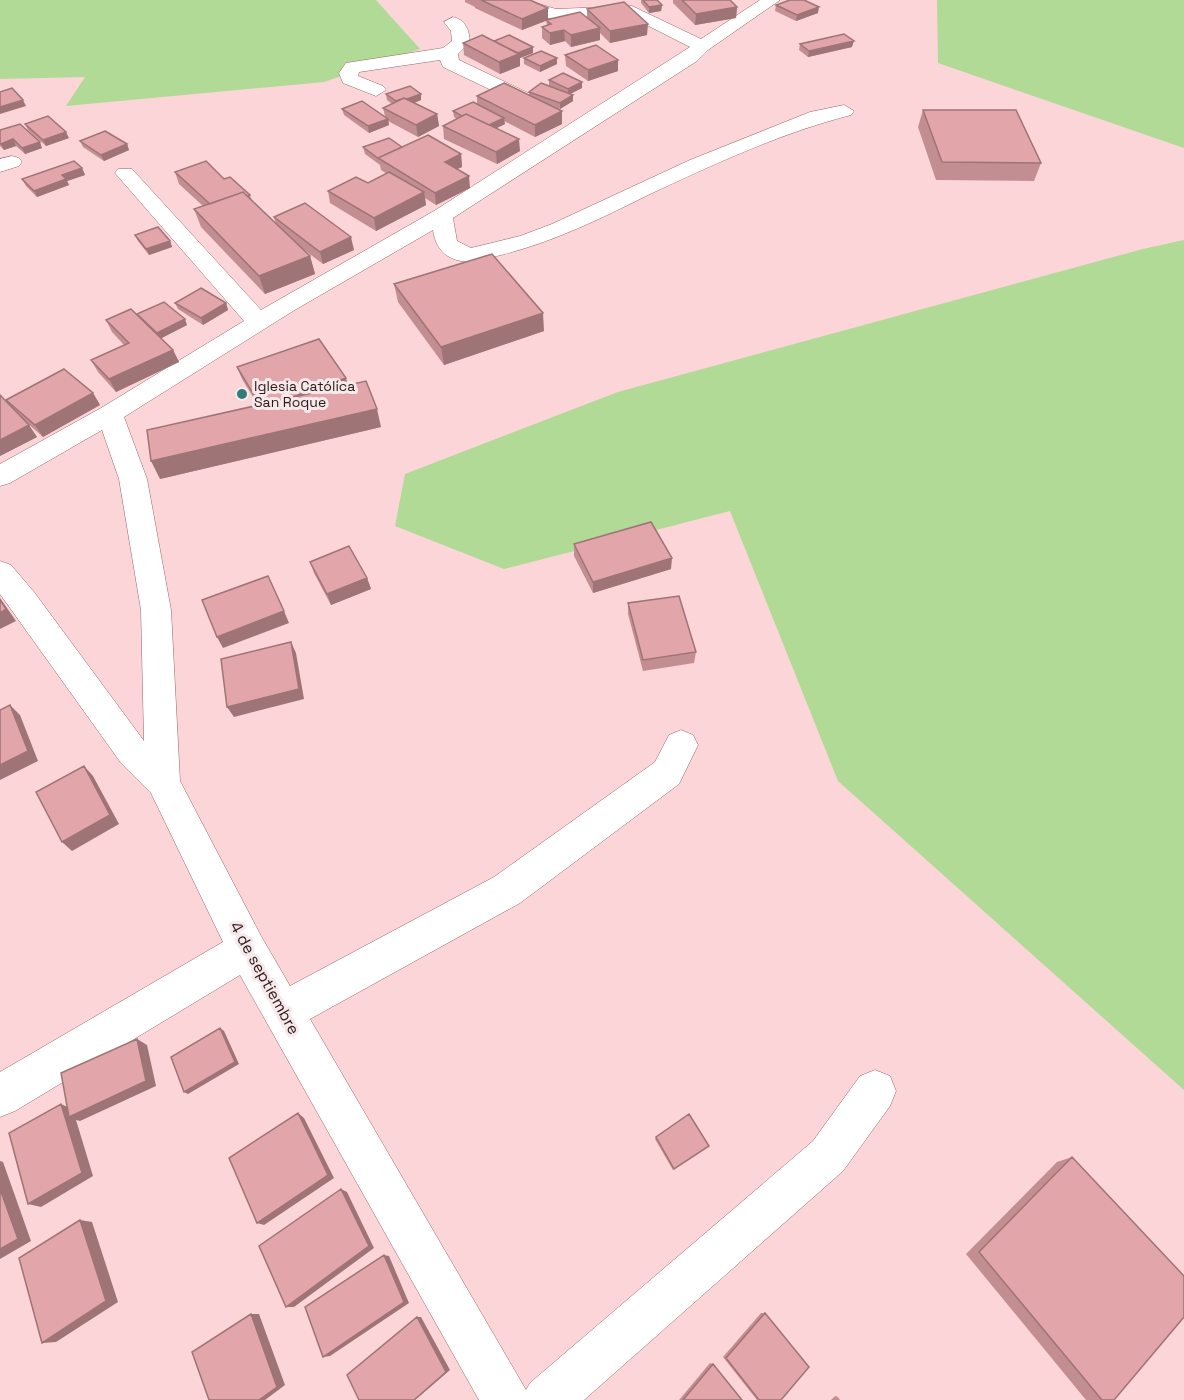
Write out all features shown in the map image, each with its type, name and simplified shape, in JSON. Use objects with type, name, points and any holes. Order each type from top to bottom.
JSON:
[{"type":"street","points":[[509,0],[542,12],[556,14],[632,11],[702,46]]},
{"type":"street","points":[[0,476],[110,414],[258,322],[442,216],[566,118],[691,57],[702,46],[771,0]]},
{"type":"street","points":[[376,90],[350,79],[348,73],[353,68],[449,52],[461,42],[460,30],[453,22]]},
{"type":"street","points":[[449,52],[450,63],[566,118]]},
{"type":"street","points":[[442,216],[446,244],[458,253],[471,255],[487,253],[560,230],[697,164],[817,116],[844,111]]},
{"type":"street","points":[[125,172],[258,322]]},
{"type":"street","points":[[110,414],[133,479],[156,610],[163,782]]},
{"type":"street","name":"4 de septiembre","points":[[0,573],[23,600],[133,752],[163,782],[247,949],[506,1400]]},
{"type":"street","points":[[283,1012],[507,890],[667,772],[681,744]]},
{"type":"street","points":[[0,1096],[247,949]]},
{"type":"street","points":[[547,1400],[828,1156],[875,1092]]},
{"type":"green space","points":[[0,0],[376,0],[420,49],[324,82],[66,106],[85,77],[0,79]]},
{"type":"green space","points":[[937,0],[1184,0],[1184,148],[938,63]]},
{"type":"green space","points":[[1184,240],[1184,1090],[838,781],[730,511],[504,569],[395,526],[405,474],[618,392],[1143,249]]},
{"type":"building","points":[[481,0],[530,0],[548,8],[522,19]]},
{"type":"building","points":[[643,0],[657,0],[662,5],[649,7]]},
{"type":"building","points":[[682,0],[730,0],[737,7],[696,14]]},
{"type":"building","points":[[790,0],[804,0],[819,7],[797,15],[776,5]]},
{"type":"building","points":[[624,2],[648,24],[610,31],[587,9]]},
{"type":"building","points":[[580,12],[600,28],[571,35],[564,30],[550,33],[542,27],[551,24],[546,20]]},
{"type":"building","points":[[844,34],[854,41],[809,51],[800,44]]},
{"type":"building","points":[[482,35],[519,54],[499,62],[463,43]]},
{"type":"building","points":[[509,35],[533,47],[518,53],[494,41]]},
{"type":"building","points":[[596,45],[618,60],[588,70],[565,55]]},
{"type":"building","points":[[541,51],[557,58],[540,66],[524,58]]},
{"type":"building","points":[[563,73],[582,82],[568,89],[549,80]]},
{"type":"building","points":[[504,83],[562,111],[535,125],[477,96]]},
{"type":"building","points":[[541,83],[573,95],[560,103],[529,92]]},
{"type":"building","points":[[410,86],[421,94],[396,101],[386,94]]},
{"type":"building","points":[[12,88],[23,100],[0,107],[0,92]]},
{"type":"building","points":[[404,98],[437,114],[416,125],[383,108]]},
{"type":"building","points":[[362,101],[388,119],[368,126],[342,109]]},
{"type":"building","points":[[473,102],[504,118],[489,125],[466,114],[462,116],[453,111]]},
{"type":"building","points":[[923,110],[1016,110],[1041,163],[942,162]]},
{"type":"building","points":[[466,114],[519,139],[496,152],[443,126]]},
{"type":"building","points":[[48,116],[66,132],[43,140],[25,124]]},
{"type":"building","points":[[20,124],[40,142],[22,148],[13,139],[0,143],[0,130]]},
{"type":"building","points":[[105,131],[127,144],[101,155],[80,141]]},
{"type":"building","points":[[428,135],[461,154],[445,162],[469,176],[435,193],[378,158]]},
{"type":"building","points":[[389,138],[402,147],[379,159],[363,147]]},
{"type":"building","points":[[74,161],[82,168],[62,175],[66,179],[34,191],[22,179]]},
{"type":"building","points":[[206,161],[224,179],[230,177],[250,195],[247,196],[243,192],[210,204],[175,172]]},
{"type":"building","points":[[389,172],[424,192],[374,218],[328,191],[356,177],[368,183]]},
{"type":"building","points":[[243,192],[310,256],[259,276],[194,209]]},
{"type":"building","points":[[305,203],[351,237],[320,252],[274,217]]},
{"type":"building","points":[[158,227],[170,241],[146,249],[135,235]]},
{"type":"building","points":[[492,254],[543,313],[441,347],[394,284]]},
{"type":"building","points":[[201,288],[226,303],[201,318],[175,303]]},
{"type":"building","points":[[164,302],[185,319],[157,333],[137,314]]},
{"type":"building","points":[[131,309],[173,350],[109,379],[91,360],[129,343],[106,320]]},
{"type":"building","points":[[319,339],[346,378],[290,398],[260,405],[237,367]]},
{"type":"building","points":[[64,369],[93,393],[35,425],[6,400]]},
{"type":"building","points":[[366,381],[377,409],[151,461],[147,430]]},
{"type":"building","points":[[0,395],[29,425],[0,440]]},
{"type":"building","points":[[651,522],[672,558],[593,582],[574,544]]},
{"type":"building","points":[[349,546],[367,578],[327,594],[310,562]]},
{"type":"building","points":[[268,576],[284,611],[217,637],[202,600]]},
{"type":"building","points":[[679,596],[696,652],[643,660],[628,603]]},
{"type":"building","points":[[0,600],[6,609],[0,613]]},
{"type":"building","points":[[291,642],[299,689],[227,707],[221,659]]},
{"type":"building","points":[[10,705],[28,751],[0,765],[0,710]]},
{"type":"building","points":[[84,766],[110,815],[62,842],[36,792]]},
{"type":"building","points":[[220,1028],[235,1062],[184,1092],[171,1057]]},
{"type":"building","points":[[137,1039],[146,1081],[69,1117],[61,1073]]},
{"type":"building","points":[[61,1104],[82,1173],[28,1204],[9,1133]]},
{"type":"building","points":[[298,1113],[328,1175],[257,1223],[229,1158]]},
{"type":"building","points":[[689,1114],[709,1146],[674,1169],[656,1137]]},
{"type":"building","points":[[1072,1157],[1184,1276],[1184,1317],[1114,1400],[1102,1400],[979,1252]]},
{"type":"building","points":[[0,1189],[18,1239],[0,1249]]},
{"type":"building","points":[[341,1189],[369,1246],[286,1307],[259,1246]]},
{"type":"building","points":[[80,1220],[106,1301],[42,1343],[19,1258]]},
{"type":"building","points":[[384,1255],[404,1302],[323,1357],[305,1307]]},
{"type":"building","points":[[765,1313],[809,1367],[781,1400],[759,1400],[726,1358]]},
{"type":"building","points":[[251,1314],[277,1387],[259,1400],[209,1400],[192,1352]]},
{"type":"building","points":[[417,1317],[446,1372],[414,1400],[359,1400],[347,1375]]},
{"type":"building","points":[[713,1364],[742,1400],[683,1400]]},
{"type":"place","name":"Iglesia Católica San Roque","points":[[242,394]]}]
